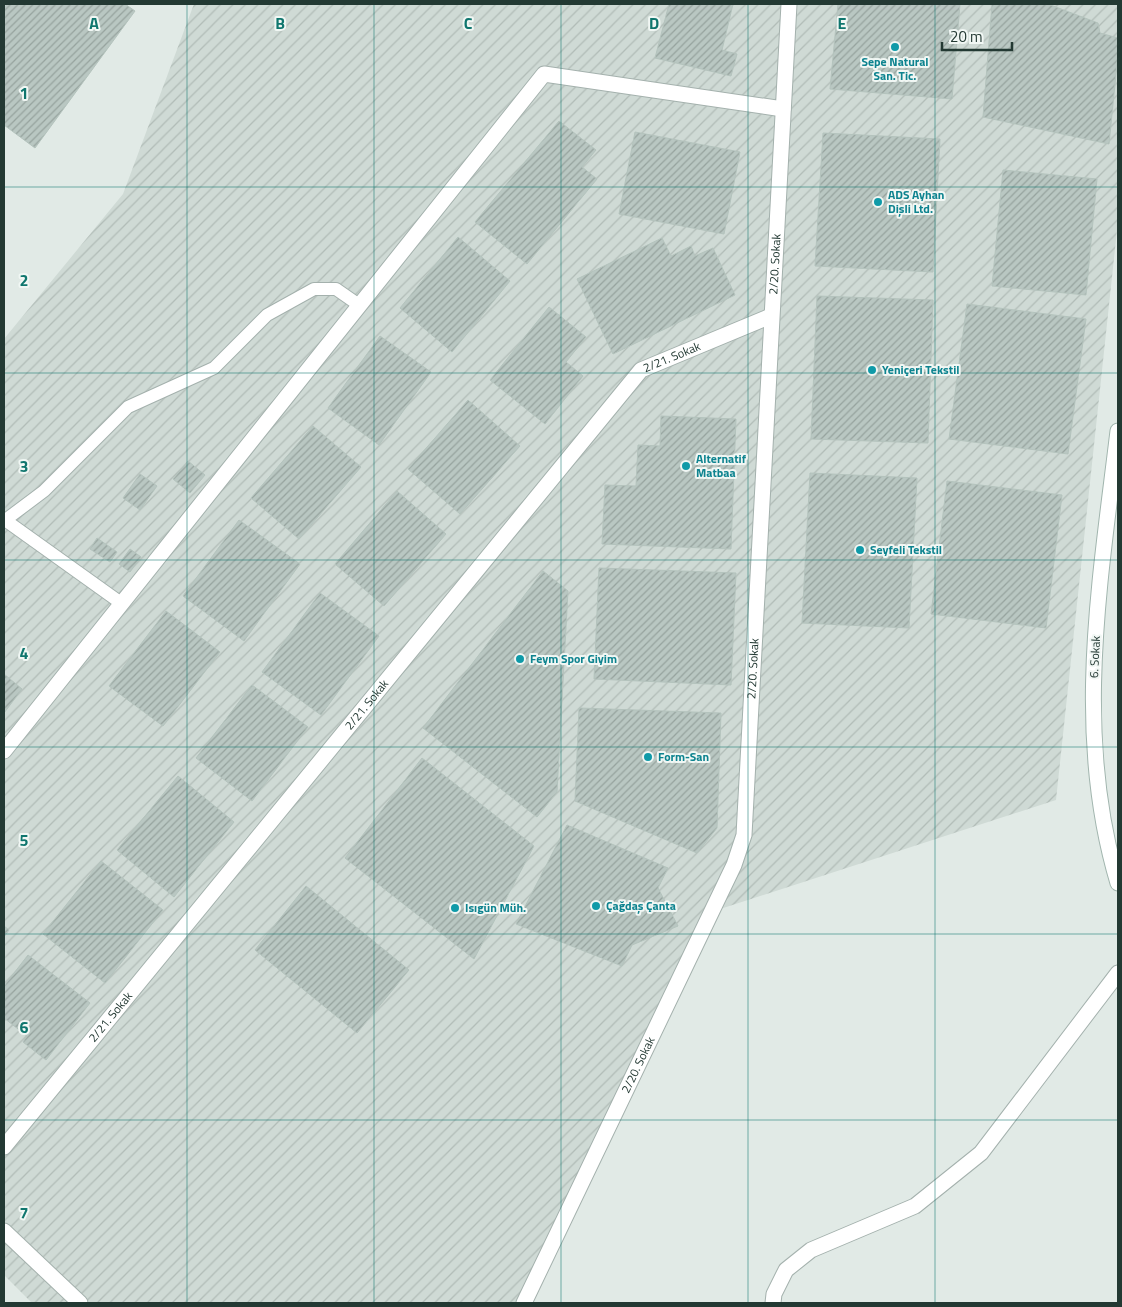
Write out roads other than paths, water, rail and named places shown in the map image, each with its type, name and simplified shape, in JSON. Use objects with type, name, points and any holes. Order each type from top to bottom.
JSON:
[{"type":"street","name":"2/20. Sokak","points":[[524,1303],[734,864],[744,834],[789,4]]},
{"type":"street","points":[[4,750],[544,74],[783,109]]},
{"type":"street","name":"2/21. Sokak","points":[[4,1147],[641,370],[771,316]]},
{"type":"street","name":"6. Sokak","points":[[1118,431],[1097,607],[1093,679],[1098,796],[1118,883]]},
{"type":"street","points":[[773,1303],[774,1294],[786,1270],[811,1250],[915,1206],[981,1152],[1118,974]]},
{"type":"street","points":[[4,1231],[80,1303]]},
{"type":"lane","points":[[121,604],[4,521],[44,492],[128,407],[214,368],[267,316],[314,289],[336,289],[359,305]]},
{"type":"place","name":"Sepe Natural San. Tic.","points":[[895,47]]},
{"type":"place","name":"ADS Ayhan Dişli Ltd.","points":[[878,202]]},
{"type":"place","name":"Yeniçeri Tekstil","points":[[872,370]]},
{"type":"place","name":"Alternatif Matbaa","points":[[686,466]]},
{"type":"place","name":"Seyfeli Tekstil","points":[[860,550]]},
{"type":"place","name":"Feym Spor Giyim","points":[[520,659]]},
{"type":"place","name":"Form-San","points":[[648,757]]},
{"type":"place","name":"Çağdaş Çanta","points":[[596,906]]},
{"type":"place","name":"Isıgün Müh.","points":[[455,908]]}]
